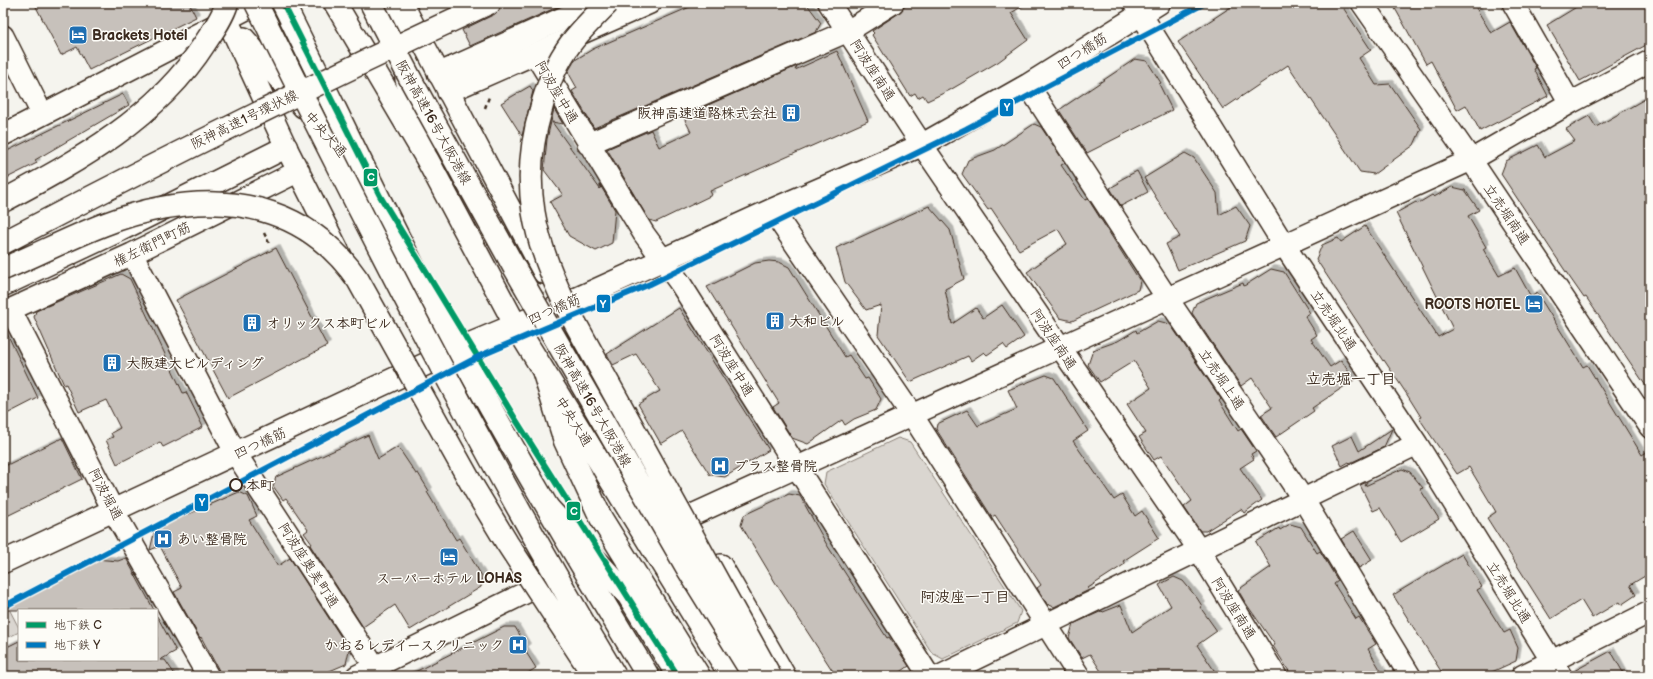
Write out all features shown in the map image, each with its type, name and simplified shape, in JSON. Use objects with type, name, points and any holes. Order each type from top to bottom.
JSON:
[{"type":"main road","points":[[257,3],[432,352],[500,476],[615,676]]},
{"type":"main road","name":"中央大通","points":[[283,3],[374,189],[458,350],[549,509],[648,676]]},
{"type":"main road","name":"阪神高速16号大阪港線","points":[[371,3],[412,82],[514,267],[685,564],[754,676]]},
{"type":"main road","name":"阪神高速1号環状線","points":[[3,243],[232,125],[351,67],[489,3]]},
{"type":"main road","points":[[443,83],[490,51],[597,3]]},
{"type":"main road","points":[[608,3],[571,44],[557,67],[545,93],[537,122],[532,148],[530,180],[533,211],[542,251],[552,278],[568,310],[770,676]]},
{"type":"main road","name":"四つ橋筋","points":[[3,562],[402,375],[516,326],[662,259],[922,145],[1028,85],[1137,9],[1159,3]]},
{"type":"main road","points":[[3,200],[62,170],[98,148],[124,129],[156,102],[194,60],[212,33],[225,8]]},
{"type":"main road","name":"中央大通","points":[[338,9],[427,159],[516,326],[731,676]]},
{"type":"main road","points":[[3,285],[120,230],[286,147]]},
{"type":"main road","points":[[3,269],[81,234],[111,223],[160,208],[183,205],[204,203],[244,206],[282,216],[312,232],[337,253],[358,280],[475,490],[507,543],[594,676]]},
{"type":"main road","points":[[544,373],[565,442],[678,676]]},
{"type":"main road","points":[[549,509],[636,590],[699,676]]},
{"type":"street","points":[[3,135],[225,8],[257,3]]},
{"type":"street","name":"中央大通","points":[[386,3],[427,159]]},
{"type":"street","points":[[402,3],[561,306],[691,514],[786,676]]},
{"type":"street","points":[[443,83],[535,54],[650,3]]},
{"type":"street","name":"阿波座南通","points":[[829,3],[922,145],[1199,550],[1276,676]]},
{"type":"street","points":[[588,144],[848,31],[894,3]]},
{"type":"street","name":"立売堀南通","points":[[1362,3],[1471,160],[1650,427]]},
{"type":"street","points":[[1512,3],[1570,103]]},
{"type":"street","points":[[225,8],[286,147],[402,375],[445,422],[599,676]]},
{"type":"street","name":"中央大通","points":[[225,8],[374,189]]},
{"type":"street","name":"立売堀北通","points":[[1137,9],[1284,245],[1417,444],[1557,669]]},
{"type":"street","points":[[3,36],[42,114]]},
{"type":"street","name":"阿波座中通","points":[[535,54],[588,144],[644,234],[680,283],[929,676]]},
{"type":"street","points":[[645,536],[795,466],[912,415],[1471,160],[1570,103],[1650,61]]},
{"type":"street","name":"立売堀上通","points":[[1028,85],[1167,298],[1302,499],[1410,676]]},
{"type":"street","name":"権左衛門町筋","points":[[7,311],[132,254],[299,171]]},
{"type":"street","points":[[772,210],[912,415],[1079,676]]},
{"type":"street","name":"阿波座奥美町通","points":[[132,254],[236,454],[371,673]]},
{"type":"street","name":"阿波堀通","points":[[7,311],[113,510],[208,676]]},
{"type":"street","points":[[940,676],[1417,444]]},
{"type":"street","points":[[371,673],[543,584]]},
{"type":"street","points":[[1522,676],[1557,669],[1650,612]]},
{"type":"shaded area","points":[[898,438],[910,442],[1021,611],[1017,623],[943,659],[932,653],[824,484],[826,472]]},
{"type":"shaded area","points":[[7,605],[18,626],[18,632],[3,640],[3,607]]},
{"type":"building","points":[[34,3],[189,3],[196,17],[89,70],[77,47],[61,55]]},
{"type":"building","points":[[501,3],[566,3],[470,46],[462,30],[495,14],[499,10]]},
{"type":"building","points":[[699,3],[806,3],[821,23],[816,32],[594,128],[572,91],[577,88],[568,72],[575,60],[593,49]]},
{"type":"building","points":[[910,3],[1028,3],[1011,13],[1028,40],[998,62],[950,90],[927,101],[923,95],[918,98],[915,93],[910,96],[872,35],[874,33],[872,31],[899,13]]},
{"type":"building","points":[[1237,3],[1340,3],[1371,50],[1359,58],[1376,85],[1390,84],[1421,129],[1414,145],[1374,174],[1360,172],[1288,65],[1223,109],[1178,42]]},
{"type":"building","points":[[1392,3],[1473,3],[1491,33],[1510,22],[1536,68],[1534,69],[1548,96],[1480,131],[1466,105],[1457,110],[1431,61],[1426,64]]},
{"type":"building","points":[[1583,3],[1650,3],[1650,43],[1580,81],[1547,25]]},
{"type":"building","name":"阪神高速道路株式会社","points":[[837,51],[868,121],[710,191],[712,195],[656,222],[649,220],[607,149],[651,130],[659,147],[691,132],[683,116],[797,66],[795,70]]},
{"type":"building","points":[[1135,59],[1147,61],[1161,83],[1159,84],[1172,110],[1087,153],[1059,110]]},
{"type":"building","points":[[530,86],[533,91],[522,136],[501,103]]},
{"type":"building","points":[[123,94],[129,105],[35,160],[37,163],[3,180],[3,153]]},
{"type":"building","points":[[1650,96],[1650,392],[1586,297],[1584,298],[1568,275],[1501,174],[1506,161],[1538,145],[1545,157],[1575,141],[1566,129],[1589,116],[1596,127]]},
{"type":"building","points":[[554,109],[563,124],[552,122],[600,189],[600,185],[615,210],[612,243],[596,251],[569,236],[550,202],[563,195],[544,170],[547,139]]},
{"type":"building","points":[[1034,124],[1041,127],[1065,163],[1061,165],[1085,200],[1088,199],[1140,281],[1138,290],[1072,321],[1060,318],[1027,272],[1067,244],[1058,229],[1019,250],[991,208],[988,210],[962,174],[968,160],[995,150]]},
{"type":"building","points":[[1185,153],[1194,158],[1217,193],[1219,215],[1236,206],[1250,226],[1245,241],[1178,270],[1166,244],[1180,237],[1144,178]]},
{"type":"building","points":[[1137,171],[1148,192],[1121,206],[1110,188],[1119,183],[1118,181]]},
{"type":"building","points":[[1452,187],[1465,190],[1479,210],[1468,216],[1486,247],[1483,249],[1499,276],[1515,268],[1531,297],[1537,293],[1583,367],[1587,365],[1642,455],[1650,450],[1650,573],[1630,585],[1636,595],[1621,605],[1619,602],[1592,618],[1581,600],[1551,619],[1487,518],[1496,512],[1469,467],[1457,474],[1419,418],[1421,417],[1406,393],[1384,360],[1383,361],[1316,259],[1322,245],[1338,238],[1341,242],[1365,226],[1438,337],[1453,329],[1396,213],[1416,202],[1417,204],[1432,195],[1434,197]]},
{"type":"building","points":[[929,206],[950,230],[964,279],[945,289],[952,324],[976,308],[983,318],[1002,305],[1024,337],[1007,349],[1003,344],[987,355],[984,352],[971,361],[968,356],[910,382],[878,335],[881,305],[866,310],[845,282],[836,248]]},
{"type":"building","name":"オリックス本町ビル","points":[[276,248],[327,346],[228,398],[176,300]]},
{"type":"building","name":"大和ビル","points":[[769,261],[779,262],[789,267],[845,357],[849,355],[865,379],[868,378],[881,399],[876,410],[854,419],[845,425],[842,420],[808,444],[792,438],[773,407],[779,403],[707,287],[755,263]]},
{"type":"building","points":[[1271,269],[1284,272],[1310,313],[1305,316],[1317,335],[1311,339],[1330,367],[1341,360],[1354,380],[1312,408],[1314,411],[1276,437],[1261,415],[1272,408],[1252,378],[1241,386],[1192,313],[1196,303],[1243,283],[1244,286]]},
{"type":"building","points":[[121,274],[130,279],[183,393],[186,392],[203,427],[163,447],[160,442],[117,464],[106,440],[113,437],[111,433],[120,428],[106,400],[79,412],[66,384],[64,385],[34,317],[36,311]]},
{"type":"building","points":[[679,308],[769,450],[725,477],[710,475],[682,431],[661,444],[638,404],[660,391],[636,354],[613,365],[607,354]]},
{"type":"building","points":[[1158,321],[1170,324],[1221,399],[1219,401],[1238,431],[1241,429],[1256,451],[1251,454],[1254,459],[1240,468],[1262,500],[1244,513],[1241,509],[1206,531],[1200,531],[1184,507],[1192,501],[1161,456],[1154,460],[1139,437],[1146,433],[1127,404],[1151,388],[1134,361],[1100,382],[1088,365],[1093,350],[1118,341],[1136,330],[1137,333]]},
{"type":"building","points":[[3,325],[38,398],[3,416]]},
{"type":"building","points":[[1046,375],[1054,378],[1088,431],[1073,441],[1114,500],[1122,495],[1135,516],[1142,511],[1159,538],[1123,561],[1125,564],[1088,588],[1089,590],[1054,607],[1047,604],[1037,588],[1041,585],[995,515],[992,517],[936,429],[937,424],[967,410],[978,426],[1017,409],[1008,390]]},
{"type":"building","points":[[1392,429],[1384,447],[1342,466],[1332,446],[1352,436],[1359,451]]},
{"type":"building","points":[[368,435],[378,459],[398,447],[416,474],[418,473],[429,491],[427,492],[456,540],[459,538],[482,576],[481,587],[410,630],[395,605],[363,627],[310,545],[312,544],[304,533],[308,530],[286,498],[283,500],[273,486],[276,477]]},
{"type":"building","points":[[62,438],[82,479],[3,518],[3,467]]},
{"type":"building","points":[[1402,469],[1410,472],[1423,488],[1420,489],[1439,519],[1401,542],[1380,508],[1373,511],[1360,485],[1367,482],[1365,486]]},
{"type":"building","points":[[239,492],[248,496],[257,516],[249,520],[278,566],[290,558],[343,640],[349,650],[346,664],[318,676],[222,676],[174,592],[182,588],[160,546],[150,550],[155,529]]},
{"type":"building","points":[[789,494],[800,496],[827,545],[887,638],[889,637],[909,666],[895,676],[836,676],[775,582],[741,525],[744,515]]},
{"type":"building","points":[[1290,524],[1301,527],[1317,553],[1320,551],[1338,581],[1334,584],[1356,619],[1359,617],[1376,644],[1368,649],[1384,676],[1292,676],[1273,646],[1275,645],[1245,602],[1238,590],[1271,567],[1256,542],[1279,528],[1280,530]]},
{"type":"building","points":[[1354,531],[1372,560],[1359,568],[1341,539]]},
{"type":"building","points":[[1462,554],[1482,587],[1477,590],[1504,633],[1510,630],[1518,648],[1516,661],[1483,676],[1444,676],[1393,595]]},
{"type":"building","points":[[126,558],[153,609],[3,610],[3,607],[20,598],[19,596],[41,585],[42,587],[95,559],[118,561]]},
{"type":"building","points":[[1174,577],[1183,581],[1197,598],[1202,606],[1200,607],[1217,631],[1197,645],[1218,676],[1104,676],[1090,654],[1082,658],[1069,638],[1073,624],[1102,611],[1103,612],[1121,605],[1132,632],[1171,606],[1159,585]]},
{"type":"building","points":[[158,618],[176,651],[160,660],[165,660],[176,676],[6,676],[3,670],[3,649],[18,642],[18,661],[158,661]]},
{"type":"building","points":[[504,627],[515,627],[527,647],[524,649],[536,668],[523,676],[407,676]]},
{"type":"building","points":[[1611,651],[1625,676],[1573,676],[1572,672]]},
{"type":"metro line","name":"C","points":[[283,3],[380,196],[516,420],[678,676]]},
{"type":"metro line","name":"Y","points":[[3,607],[482,355],[650,284],[966,129],[1205,3]]},
{"type":"place","name":"Brackets Hotel","points":[[78,35]]},
{"type":"place","name":"阪神高速道路株式会社","points":[[791,113]]},
{"type":"place","name":"ROOTS HOTEL","points":[[1534,304]]},
{"type":"place","name":"大和ビル","points":[[775,321]]},
{"type":"place","name":"オリックス本町ビル","points":[[252,323]]},
{"type":"place","name":"大阪建大ビルディング","points":[[112,363]]},
{"type":"place","name":"プラス整骨院","points":[[720,466]]},
{"type":"place","name":"本町","points":[[236,485]]},
{"type":"place","name":"あい整骨院","points":[[163,539]]},
{"type":"place","name":"スーパーホテル LOHAS","points":[[449,557]]},
{"type":"place","name":"かおるレデイースクリニック","points":[[518,645]]},
{"type":"district","name":"立売堀一丁目","points":[[1351,379]]},
{"type":"district","name":"阿波座一丁目","points":[[965,597]]}]
